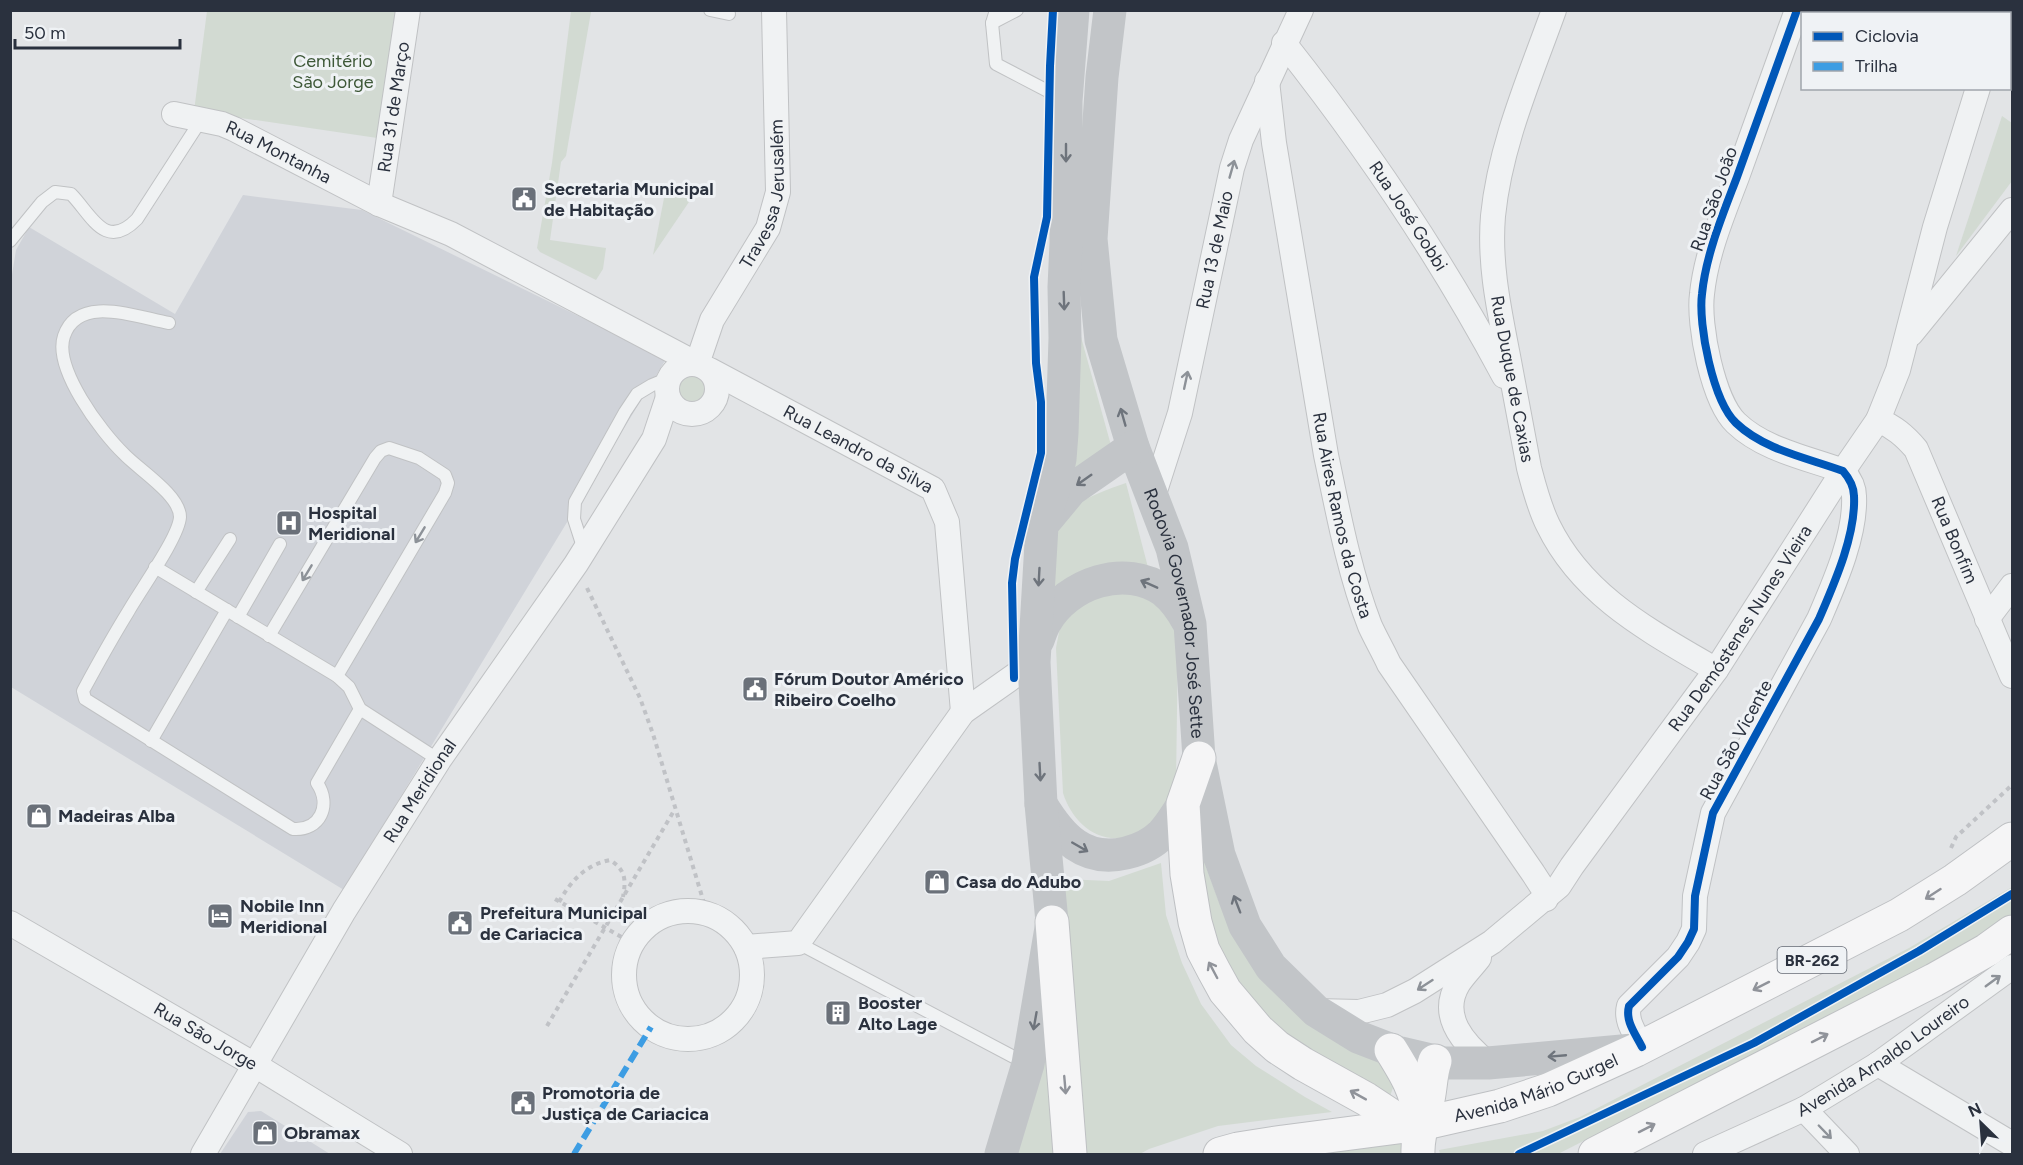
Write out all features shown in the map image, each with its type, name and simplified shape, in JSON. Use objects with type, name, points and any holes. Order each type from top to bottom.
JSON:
[{"type":"main road","points":[[1070,1155],[1041,804],[1034,662],[1042,526],[1054,488],[1062,433],[1065,338],[1066,100],[1073,10]]},
{"type":"main road","points":[[1102,77],[1103,10]]},
{"type":"main road","name":"Rodovia Governador José Sette","points":[[1110,10],[1102,77],[1091,239],[1101,340],[1132,447],[1172,548],[1190,624],[1199,758],[1219,855],[1245,926],[1271,968],[1316,1011],[1358,1037],[1391,1050],[1444,1063],[1488,1063],[1639,1048]]},
{"type":"main road","points":[[1042,526],[1071,490],[1132,447]]},
{"type":"main road","points":[[1034,662],[1037,642],[1045,622],[1058,606],[1069,596],[1089,585],[1110,578],[1138,579],[1154,585],[1166,592],[1190,624]]},
{"type":"main road","points":[[1041,804],[1052,822],[1076,846],[1094,854],[1114,856],[1133,851],[1149,844],[1166,829],[1184,804],[1199,758]]},
{"type":"main road","points":[[1184,804],[1187,874],[1195,922],[1203,950],[1225,991],[1258,1030],[1277,1047],[1366,1099],[1416,1135]]},
{"type":"main road","name":"Avenida Mário Gurgel","points":[[1220,1155],[1238,1149],[1283,1142],[1416,1135],[1548,1090],[1639,1048],[1899,915],[1955,880],[2013,839]]},
{"type":"main road","points":[[1000,1155],[1028,1064],[1052,922]]},
{"type":"main road","points":[[1595,1155],[1934,980],[1987,950],[2013,932]]},
{"type":"main road","points":[[1391,1050],[1410,1080],[1418,1100],[1416,1135]]},
{"type":"main road","points":[[1416,1135],[1430,1093],[1435,1060]]},
{"type":"main road","points":[[1251,1155],[1283,1142]]},
{"type":"street","name":"Rua 31 de Março","points":[[379,204],[408,10]]},
{"type":"street","name":"Travessa Jerusalém","points":[[704,367],[712,320],[768,228],[778,192],[774,10]]},
{"type":"street","name":"Rua 13 de Maio","points":[[1153,497],[1180,413],[1232,168],[1241,140],[1300,10]]},
{"type":"street","name":"Rua Duque de Caxias","points":[[1554,10],[1505,154],[1493,218],[1494,286],[1529,468],[1536,496],[1547,524],[1562,551],[1599,594],[1631,619],[1716,670]]},
{"type":"street","name":"Rua São João","points":[[1797,10],[1715,237],[1702,292],[1701,316],[1712,374],[1734,422],[1767,444],[1843,471]]},
{"type":"street","name":"Rua José Gobbi","points":[[1284,43],[1393,190],[1458,293],[1516,400]]},
{"type":"street","name":"Rua Aires Ramos da Costa","points":[[1267,81],[1274,143],[1326,455],[1361,599],[1371,628],[1389,664],[1533,873],[1544,890],[1546,899]]},
{"type":"street","name":"Rua Demóstenes Nunes Vieira","points":[[1316,1011],[1359,1012],[1386,1005],[1415,991],[1492,942],[1546,899],[1559,886],[1716,670],[1878,420],[1908,338],[1935,228],[1977,90]]},
{"type":"street","name":"Rua Montanha","points":[[174,114],[222,124],[234,129],[379,204]]},
{"type":"street","name":"Rua Leandro da Silva","points":[[379,204],[451,234],[933,489],[947,522],[963,712]]},
{"type":"street","points":[[1908,338],[2013,210]]},
{"type":"street","points":[[654,439],[672,373],[682,366],[704,367],[717,382],[718,389],[714,402],[704,410],[684,413],[672,404],[669,388]]},
{"type":"street","points":[[654,439],[722,398],[751,391]]},
{"type":"street","name":"Rua Bonfim","points":[[1878,420],[1905,436],[1916,449],[2013,676]]},
{"type":"street","name":"Rua Meridional","points":[[203,1155],[339,920],[439,760],[580,558],[654,439]]},
{"type":"street","name":"Rua São Vicente","points":[[1639,1048],[1627,1015],[1629,1006],[1678,957],[1688,942],[1694,929],[1695,896],[1713,813],[1819,619],[1833,586],[1851,524],[1854,496],[1851,480],[1843,471]]},
{"type":"street","points":[[1987,619],[2013,586]]},
{"type":"street","points":[[747,947],[798,943],[963,712],[1034,662]]},
{"type":"street","points":[[687,910],[707,913],[725,922],[747,947],[753,973],[750,993],[741,1011],[727,1026],[710,1035],[689,1039],[669,1036],[651,1027],[637,1013],[627,996],[623,976],[626,957],[632,943],[649,924],[667,914],[687,910]]},
{"type":"street","name":"Rua São Jorge","points":[[10,923],[255,1065],[400,1155]]},
{"type":"street","points":[[1488,1063],[1469,1047],[1455,1028],[1451,1006],[1457,985],[1492,942]]},
{"type":"street","name":"Avenida Arnaldo Loureiro","points":[[1847,1155],[1804,1109],[1878,1064],[2013,967]]},
{"type":"street","points":[[1435,1060],[1453,1015]]},
{"type":"street","points":[[1878,1064],[2013,1144]]},
{"type":"street","points":[[1704,1155],[1804,1109]]},
{"type":"lane","points":[[710,10],[729,14]]},
{"type":"lane","points":[[996,10],[992,23],[996,64],[1066,100]]},
{"type":"lane","points":[[992,23],[1017,10]]},
{"type":"lane","points":[[10,241],[42,202],[55,192],[71,194],[93,222],[103,229],[112,232],[129,227],[137,219],[201,120]]},
{"type":"lane","points":[[169,323],[100,310],[82,314],[67,326],[61,345],[69,377],[88,410],[124,454],[171,496],[180,515],[177,533],[83,692],[85,699],[293,829],[304,830],[313,825],[324,808],[324,798],[317,783],[360,709]]},
{"type":"lane","points":[[580,558],[574,519],[574,502],[637,394],[652,385],[669,388]]},
{"type":"lane","points":[[269,636],[381,452],[389,448],[419,458],[445,475],[448,483],[445,493],[337,676]]},
{"type":"lane","points":[[196,592],[230,539]]},
{"type":"lane","points":[[238,617],[280,544]]},
{"type":"lane","points":[[155,567],[337,676],[349,687],[360,709],[439,760]]},
{"type":"lane","points":[[152,741],[227,610]]},
{"type":"lane","points":[[798,943],[1028,1064]]},
{"type":"path","points":[[580,558],[653,734],[707,913]]},
{"type":"path","points":[[1955,880],[1950,854],[1951,845],[1956,837],[2013,785]]},
{"type":"path","points":[[547,1026],[676,809]]},
{"type":"path","points":[[559,903],[582,872],[610,860],[624,872],[623,899]]},
{"type":"path","points":[[555,900],[632,943]]},
{"type":"shaded area","name":"Hospital Meridional","points":[[243,195],[362,210],[666,359],[344,890],[11,687],[10,287],[16,250],[29,227],[175,314]]},
{"type":"shaded area","name":"Obramax","points":[[261,1111],[330,1154],[220,1154],[248,1112]]},
{"type":"green space","name":"Cemitério São Jorge","points":[[207,11],[402,11],[384,139],[194,111]]},
{"type":"green space","points":[[571,11],[591,12],[566,156],[561,162],[550,240],[606,248],[603,269],[596,280],[540,252],[537,248],[552,163]]},
{"type":"green space","points":[[2002,116],[2012,123],[2012,181],[1956,256]]},
{"type":"green space","points":[[665,193],[693,196],[653,255]]},
{"type":"green space","points":[[1073,308],[1112,449],[1073,476]]},
{"type":"green space","points":[[683,366],[716,383],[714,400],[700,412],[690,413],[681,410],[669,395],[669,385],[673,375]]},
{"type":"green space","points":[[1126,483],[1150,575],[1045,604],[1052,544],[1059,521],[1070,509],[1085,500]]},
{"type":"green space","points":[[1138,592],[1165,610],[1178,638],[1176,784],[1160,821],[1131,836],[1111,838],[1092,832],[1084,826],[1071,811],[1063,793],[1056,648],[1059,632],[1066,617],[1090,596]]},
{"type":"green space","points":[[1194,813],[1206,867],[1219,902],[1249,959],[1284,1003],[1329,1034],[1382,1064],[1394,1085],[1390,1096],[1264,1024],[1202,922]]},
{"type":"green space","points":[[1161,863],[1166,915],[1182,963],[1201,1004],[1231,1045],[1256,1066],[1332,1112],[1218,1126],[1140,1154],[1086,1154],[1064,879],[1109,881]]},
{"type":"green space","points":[[2012,887],[2012,919],[1921,969],[1558,1154],[1440,1154],[1439,1150],[1543,1131],[1580,1117],[1909,948]]},
{"type":"green space","points":[[1047,1029],[1056,1154],[1017,1154]]},
{"type":"green space","points":[[1405,1142],[1409,1154],[1304,1154]]},
{"type":"marked path","points":[[574,1154],[651,1027]]},
{"type":"cycle path","points":[[1014,678],[1012,583],[1015,559],[1041,453],[1041,402],[1036,363],[1034,277],[1047,217],[1053,10]]},
{"type":"cycle path","points":[[1642,1047],[1628,1017],[1629,1006],[1678,957],[1694,929],[1695,896],[1713,813],[1819,619],[1843,559],[1854,511],[1854,492],[1851,482],[1843,471],[1773,447],[1736,423],[1720,398],[1714,381],[1702,324],[1702,294],[1711,249],[1797,10]]},
{"type":"cycle path","points":[[1519,1154],[1754,1043],[1919,951],[2012,894]]},
{"type":"place","name":"Secretaria Municipal de Habitação","points":[[524,199]]},
{"type":"place","name":"Hospital Meridional","points":[[289,523]]},
{"type":"place","name":"Fórum Doutor Américo Ribeiro Coelho","points":[[755,689]]},
{"type":"place","name":"Madeiras Alba","points":[[39,816]]},
{"type":"place","name":"Casa do Adubo","points":[[937,882]]},
{"type":"place","name":"Nobile Inn Meridional","points":[[220,916]]},
{"type":"place","name":"Prefeitura Municipal de Cariacica","points":[[460,923]]},
{"type":"place","name":"Booster Alto Lage","points":[[838,1013]]},
{"type":"place","name":"Promotoria de Justiça de Cariacica","points":[[523,1103]]},
{"type":"place","name":"Obramax","points":[[265,1133]]}]
